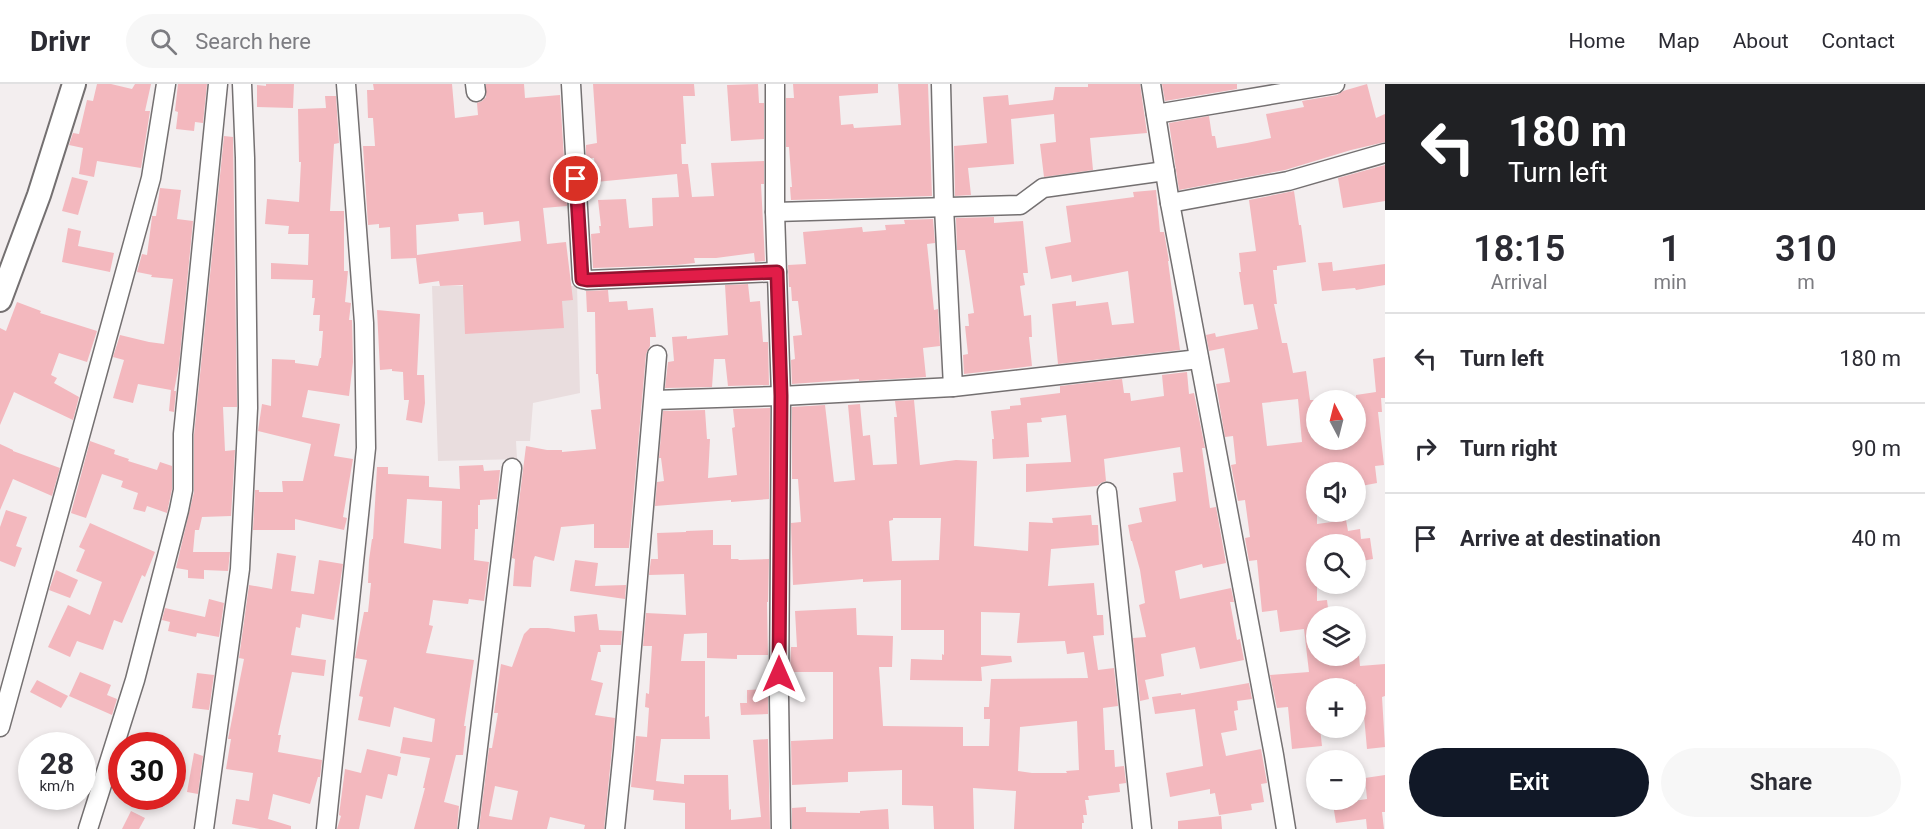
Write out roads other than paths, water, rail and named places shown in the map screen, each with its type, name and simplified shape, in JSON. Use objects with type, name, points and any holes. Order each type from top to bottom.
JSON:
[{"type":"street","points":[[0,300],[39,195],[74,84]]},
{"type":"street","points":[[0,727],[151,178],[166,84]]},
{"type":"street","points":[[88,829],[135,680],[183,490],[183,434],[218,84]]},
{"type":"street","points":[[204,829],[240,569],[248,419],[242,84]]},
{"type":"street","points":[[326,829],[366,448],[364,323],[346,84]]},
{"type":"street","points":[[571,84],[582,279],[777,272]]},
{"type":"street","points":[[775,84],[775,212],[781,396],[779,696],[781,829]]},
{"type":"street","points":[[941,84],[944,207],[953,387]]},
{"type":"street","points":[[1151,84],[1170,203],[1286,829]]},
{"type":"street","points":[[1156,114],[1335,84]]},
{"type":"street","points":[[1170,203],[1288,181],[1385,153]]},
{"type":"street","points":[[775,212],[1020,205],[1043,188],[1165,171]]},
{"type":"street","points":[[615,829],[657,355]]},
{"type":"street","points":[[654,400],[953,387],[1199,359]]},
{"type":"street","points":[[468,829],[512,468]]},
{"type":"street","points":[[1107,492],[1142,829]]}]
